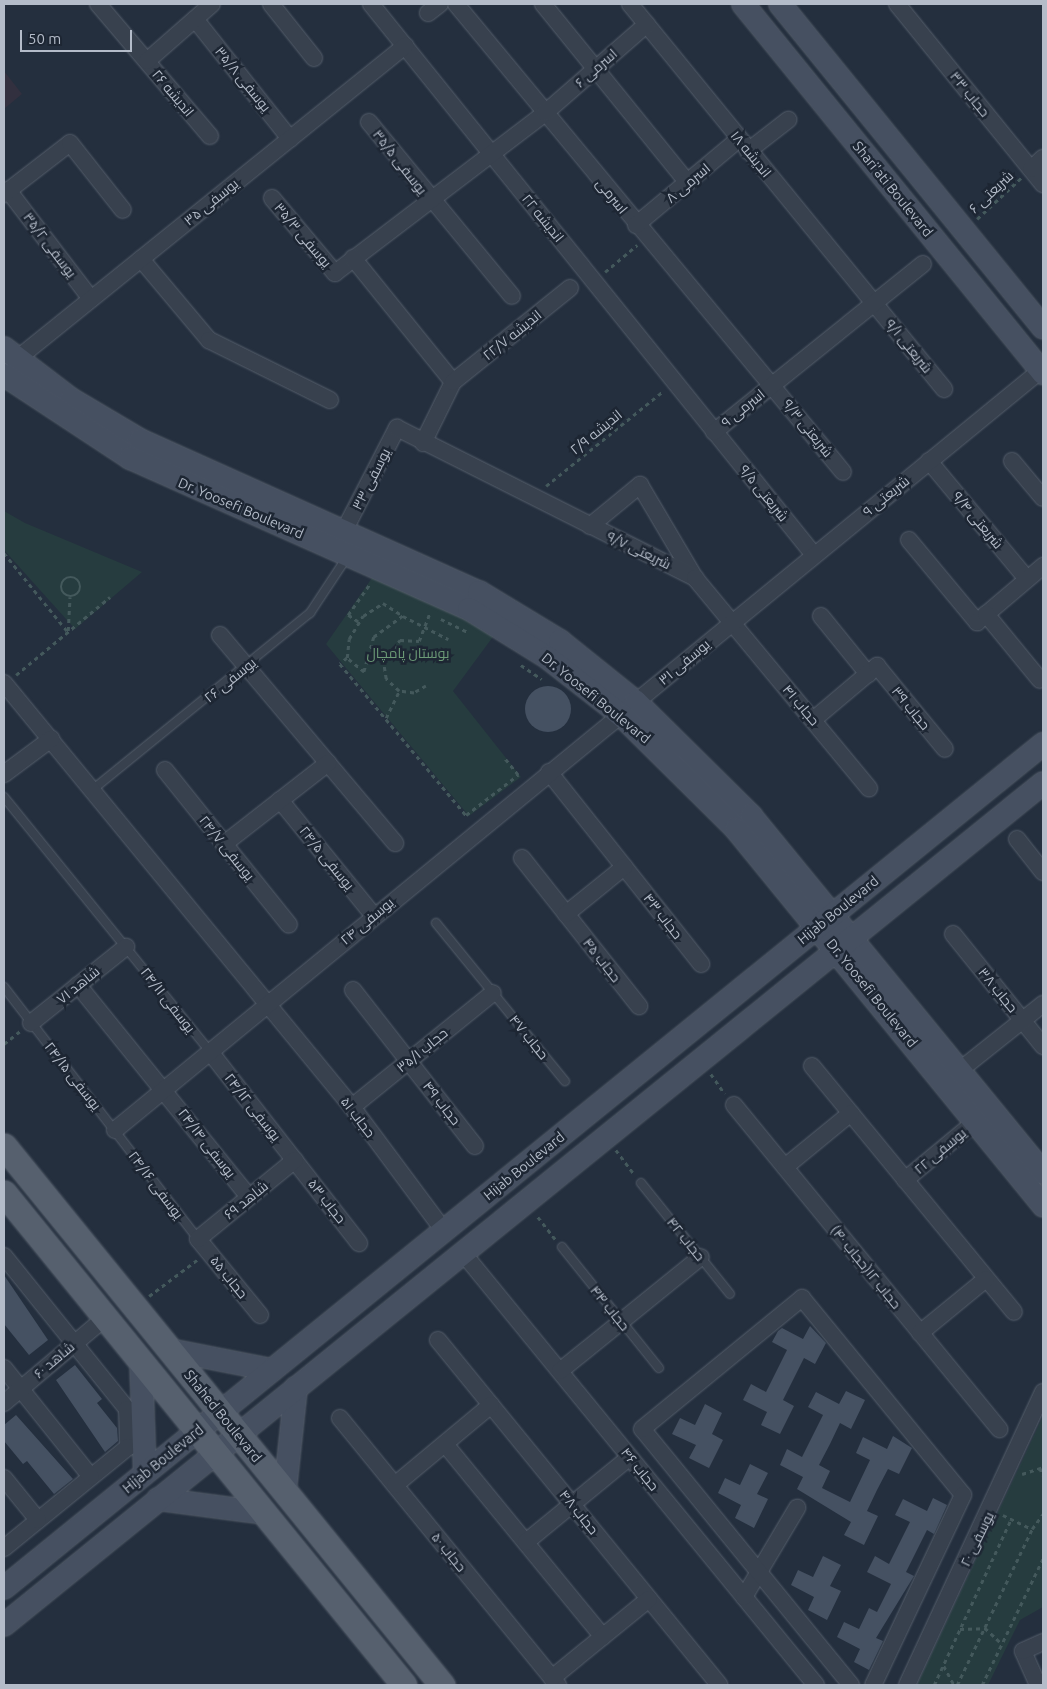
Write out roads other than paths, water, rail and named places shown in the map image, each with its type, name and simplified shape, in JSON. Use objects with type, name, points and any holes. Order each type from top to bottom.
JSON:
[{"type":"main road","name":"Shari'ati Boulevard","points":[[743,4],[1042,372]]},
{"type":"main road","name":"Shari'ati Boulevard","points":[[780,4],[1043,328]]},
{"type":"main road","name":"Dr. Yoosefi Boulevard","points":[[7,363],[140,440],[345,529],[479,592],[560,641],[629,708]]},
{"type":"main road","name":"Dr. Yoosefi Boulevard","points":[[7,363],[130,458],[349,553],[433,603],[548,658],[629,708],[697,757],[845,943],[960,1070],[1043,1173]]},
{"type":"main road","name":"Hijab Boulevard","points":[[4,1588],[1043,744]]},
{"type":"main road","name":"Hijab Boulevard","points":[[4,1624],[1043,783]]},
{"type":"main road","name":"Dr. Yoosefi Boulevard","points":[[845,943],[976,1122],[1043,1206]]},
{"type":"main road","name":"Shahed Boulevard","points":[[4,1146],[442,1685]]},
{"type":"main road","points":[[4,1193],[404,1685]]},
{"type":"main road","points":[[170,1350],[272,1370]]},
{"type":"main road","points":[[141,1361],[144,1474]]},
{"type":"main road","points":[[285,1491],[296,1388]]},
{"type":"main road","points":[[158,1499],[264,1513]]},
{"type":"street","name":"اندیشه ۲۶","points":[[98,4],[210,136]]},
{"type":"street","points":[[147,61],[212,4]]},
{"type":"street","points":[[271,4],[314,58]]},
{"type":"street","name":"اندیشه ۲۲","points":[[371,4],[714,432]]},
{"type":"street","points":[[543,4],[688,183]]},
{"type":"street","name":"اندیشه ۱۸","points":[[630,4],[874,304]]},
{"type":"street","name":"اسرمی","points":[[459,5],[641,231],[773,384]]},
{"type":"street","name":"حجاب ۳۳","points":[[904,6],[1043,184]]},
{"type":"street","name":"یوسفی ۳۵/۸","points":[[195,19],[290,139]]},
{"type":"street","name":"اسرمی ۶","points":[[335,273],[545,113],[647,24]]},
{"type":"street","name":"یوسفی ۳۵","points":[[7,363],[91,299],[405,46]]},
{"type":"street","name":"اسرمی ۸","points":[[641,231],[688,183],[744,145],[788,120]]},
{"type":"street","name":"یوسفی ۳۵/۵","points":[[369,122],[431,201],[512,296]]},
{"type":"street","points":[[6,192],[70,143],[123,210]]},
{"type":"street","points":[[1031,169],[1043,158]]},
{"type":"street","name":"یوسفی ۳۵/۲","points":[[6,192],[91,299]]},
{"type":"street","name":"یوسفی ۳۵/۳","points":[[272,198],[335,273]]},
{"type":"street","points":[[354,258],[453,382],[423,443]]},
{"type":"street","points":[[141,259],[209,340],[330,400]]},
{"type":"street","name":"اسرمی ۹","points":[[714,432],[923,264]]},
{"type":"street","name":"اندیشه ۲۲/۷","points":[[453,382],[570,288]]},
{"type":"street","name":"شریعتی ۹/۱","points":[[874,304],[944,389]]},
{"type":"street","name":"شریعتی ۹","points":[[732,622],[929,461],[1042,372]]},
{"type":"street","name":"شریعتی ۹/۳","points":[[773,384],[843,472]]},
{"type":"street","name":"یوسفی ۳۳","points":[[345,529],[397,428]]},
{"type":"street","name":"شریعتی ۹/۷","points":[[397,428],[531,498],[695,578],[732,622]]},
{"type":"street","name":"شریعتی ۹/۵","points":[[714,432],[814,555]]},
{"type":"street","points":[[1012,460],[1043,498]]},
{"type":"street","name":"شریعتی ۹/۴","points":[[929,461],[1028,579]]},
{"type":"street","points":[[590,526],[640,485],[695,578]]},
{"type":"street","points":[[909,540],[977,622],[1043,566]]},
{"type":"street","points":[[986,614],[1040,680]]},
{"type":"street","name":"حجاب ۳۹","points":[[821,616],[945,749]]},
{"type":"street","name":"یوسفی ۳۱","points":[[629,708],[732,622]]},
{"type":"street","name":"حجاب ۴۱","points":[[732,622],[869,788]]},
{"type":"street","points":[[220,635],[395,843]]},
{"type":"street","points":[[813,720],[873,670]]},
{"type":"street","name":"حجاب ۵۱","points":[[4,684],[270,1005],[352,1107],[444,1231]]},
{"type":"street","name":"یوسفی ۲۴","points":[[115,1130],[270,1005],[372,916],[629,708]]},
{"type":"street","points":[[4,774],[51,740]]},
{"type":"street","points":[[224,844],[328,763]]},
{"type":"street","name":"یوسفی ۲۴/۷","points":[[165,770],[289,926]]},
{"type":"street","name":"حجاب ۴۳","points":[[549,772],[701,964]]},
{"type":"street","name":"یوسفی ۲۴/۵","points":[[280,800],[372,916]]},
{"type":"street","points":[[1017,839],[1043,872]]},
{"type":"street","name":"حجاب ۴۵","points":[[522,858],[638,1006]]},
{"type":"street","points":[[566,914],[624,867]]},
{"type":"street","name":"حجاب ۳۸","points":[[953,934],[1043,1046]]},
{"type":"street","name":"شاهد ۷۱","points":[[31,1023],[126,947]]},
{"type":"street","name":"یوسفی ۲۴/۱۴","points":[[78,985],[249,1197]]},
{"type":"street","name":"حجاب ۴۹","points":[[353,990],[475,1146]]},
{"type":"street","name":"حجاب ۳۵/۱","points":[[352,1107],[493,993]]},
{"type":"street","points":[[960,1070],[1043,1004]]},
{"type":"street","name":"یوسفی ۲۴/۱۲","points":[[211,1053],[295,1160]]},
{"type":"street","points":[[812,1066],[1014,1312]]},
{"type":"street","name":"حجاب ۱۲(حجاب ۴۰)","points":[[734,1105],[999,1429]]},
{"type":"street","points":[[785,1167],[850,1113]]},
{"type":"street","name":"یوسفی ۲۲","points":[[905,1180],[976,1122]]},
{"type":"street","name":"شاهد ۶۹","points":[[203,1245],[249,1197],[295,1160]]},
{"type":"street","name":"حجاب ۵۳","points":[[295,1160],[359,1243]]},
{"type":"street","name":"حجاب ۵۵","points":[[203,1245],[260,1316]]},
{"type":"street","name":"حجاب ۴۶","points":[[463,1253],[816,1685]]},
{"type":"street","points":[[4,1256],[126,1409],[128,1447],[4,1548]]},
{"type":"street","points":[[560,1371],[701,1257]]},
{"type":"street","points":[[920,1333],[986,1279]]},
{"type":"street","points":[[851,1685],[642,1429],[802,1298],[963,1495],[873,1685]]},
{"type":"street","name":"شاهد ۶۰","points":[[4,1403],[105,1318]]},
{"type":"street","name":"حجاب ۴۸","points":[[438,1340],[719,1685]]},
{"type":"street","points":[[4,1368],[91,1477]]},
{"type":"street","name":"یوسفی ۲۰","points":[[907,1685],[991,1510],[1043,1392]]},
{"type":"street","points":[[395,1485],[491,1405]]},
{"type":"street","name":"حجاب ۵۰","points":[[340,1418],[555,1682]]},
{"type":"street","points":[[445,1444],[603,1637]]},
{"type":"street","points":[[526,1542],[630,1457]]},
{"type":"street","points":[[4,1478],[38,1520]]},
{"type":"street","points":[[744,1598],[797,1508]]},
{"type":"street","points":[[555,1682],[603,1637],[649,1599]]},
{"type":"street","points":[[1038,1685],[1023,1652],[1043,1642]]},
{"type":"lane","name":"یوسفی ۲۶","points":[[92,790],[247,667],[310,613],[349,553]]},
{"type":"lane","name":"یوسفی ۲۴/۱۱","points":[[4,797],[211,1053]]},
{"type":"lane","name":"حجاب ۴۷","points":[[436,923],[564,1081]]},
{"type":"lane","name":"یوسفی ۲۴/۱۵","points":[[4,986],[115,1130]]},
{"type":"lane","name":"یوسفی ۲۴/۱۶","points":[[115,1130],[203,1245]]},
{"type":"lane","name":"حجاب ۴۲","points":[[641,1183],[730,1294]]},
{"type":"lane","name":"حجاب ۴۴","points":[[562,1247],[659,1368]]},
{"type":"park label","name":"بوستان پامچال","points":[[408,653]]}]
